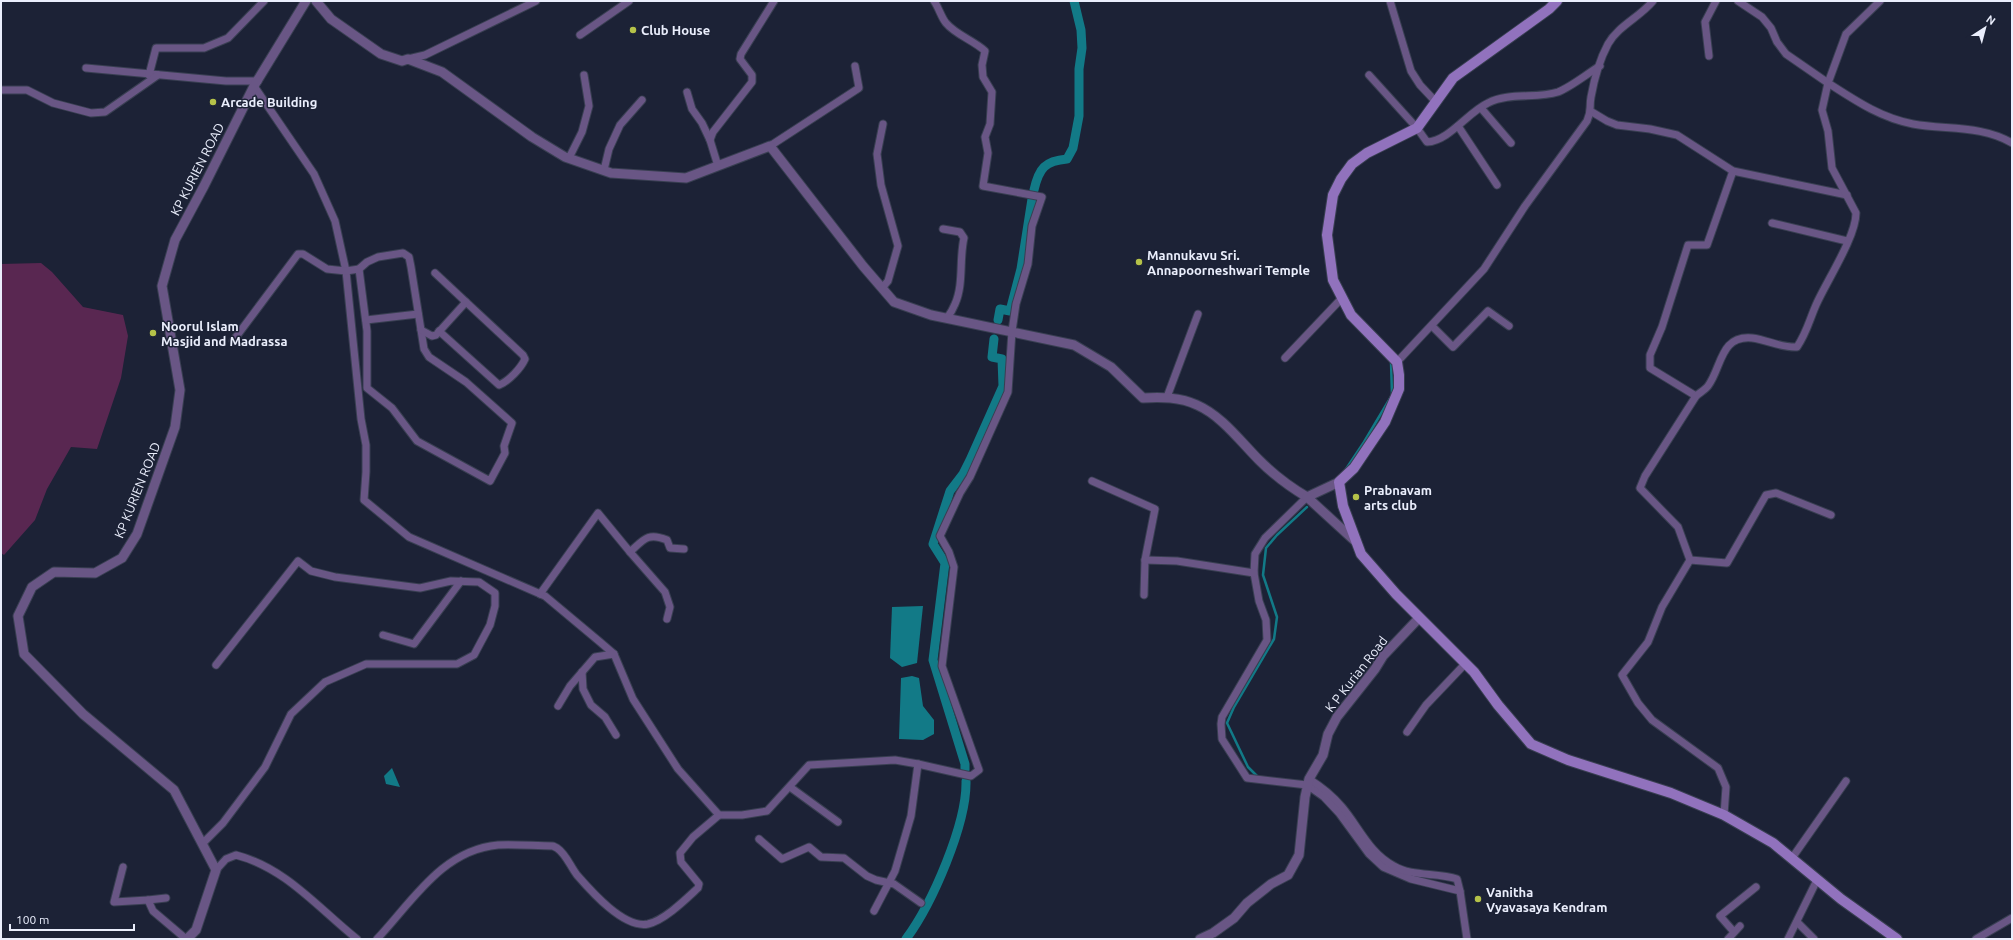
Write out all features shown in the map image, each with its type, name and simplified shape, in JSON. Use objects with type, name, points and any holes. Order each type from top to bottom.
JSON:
[{"type":"main road","points":[[1557,1],[1549,9],[1453,78],[1417,128],[1367,154],[1352,164],[1341,179],[1333,195],[1327,235],[1330,271],[1341,299],[1351,315],[1397,362],[1399,375],[1399,389],[1385,422],[1354,468],[1339,482],[1343,506],[1355,541],[1361,554],[1419,618],[1474,672],[1531,744],[1568,760],[1671,793],[1724,815],[1773,843],[1841,899],[1897,939]]},
{"type":"street","points":[[150,75],[156,48],[204,48],[228,38],[264,1]]},
{"type":"street","name":"KP KURIEN ROAD","points":[[216,870],[174,790],[83,714],[24,654],[18,616],[32,587],[54,572],[95,573],[122,558],[137,534],[175,427],[180,390],[162,286],[175,240],[256,83],[306,1]]},
{"type":"street","points":[[316,1],[331,19],[381,54],[402,61],[432,52],[536,1]]},
{"type":"street","points":[[710,140],[713,132],[752,82],[752,75],[740,59],[741,54],[774,1]]},
{"type":"street","points":[[377,939],[436,873],[467,852],[497,845],[553,846],[557,848],[583,882],[602,902],[631,921],[648,924],[669,913],[698,888],[700,884],[680,860],[680,853],[685,844],[719,815],[742,815],[767,811],[809,765],[895,760],[971,776],[979,770],[942,666],[954,567],[949,552],[940,536],[960,493],[970,477],[1008,392],[1009,330],[1028,264],[1032,226],[1042,197],[984,186],[988,153],[985,137],[990,124],[992,92],[983,77],[982,66],[985,51],[946,23],[934,1]]},
{"type":"street","points":[[1390,1],[1411,71],[1420,85],[1436,102]]},
{"type":"street","points":[[1397,362],[1484,269],[1525,206],[1592,112],[1590,99],[1608,44],[1616,34],[1653,1]]},
{"type":"street","points":[[1709,56],[1705,22],[1716,1]]},
{"type":"street","points":[[1738,1],[1762,17],[1772,28],[1777,42],[1786,54],[1874,112],[1886,117],[1933,127],[1976,130],[2001,137],[2012,143]]},
{"type":"street","points":[[1690,560],[1678,527],[1640,488],[1696,396],[1708,386],[1728,345],[1736,339],[1752,338],[1786,348],[1797,347],[1806,333],[1815,306],[1856,220],[1856,213],[1832,168],[1828,131],[1822,110],[1828,83],[1846,34],[1880,1]]},
{"type":"street","points":[[580,34],[630,3]]},
{"type":"street","points":[[408,60],[442,72],[532,137],[569,158],[611,173],[686,178],[770,146],[859,88],[855,66]]},
{"type":"street","points":[[1370,75],[1417,128],[1427,142],[1432,142],[1458,126],[1488,103],[1498,100],[1558,92],[1600,66]]},
{"type":"street","points":[[86,68],[150,75],[256,83],[314,174],[335,221],[346,270],[361,419],[366,445],[364,500],[409,537],[545,596],[614,654],[633,699],[678,769],[719,815]]},
{"type":"street","points":[[1,90],[27,90],[53,103],[91,113],[105,112],[158,75]]},
{"type":"street","points":[[569,158],[582,132],[590,106],[584,75]]},
{"type":"street","points":[[687,92],[692,109],[702,123],[710,140],[718,166]]},
{"type":"street","points":[[604,170],[609,149],[620,125],[642,100]]},
{"type":"street","points":[[1481,108],[1511,143]]},
{"type":"street","points":[[1592,112],[1617,125],[1650,129],[1677,135],[1733,171],[1847,195]]},
{"type":"street","points":[[882,288],[888,281],[898,246],[881,186],[877,154],[883,124]]},
{"type":"street","points":[[1458,126],[1497,185]]},
{"type":"street","points":[[770,146],[844,243],[894,302],[931,315],[1009,330],[1074,345],[1111,367],[1143,398],[1167,396],[1197,404],[1220,420],[1260,461],[1294,490],[1307,497],[1355,541]]},
{"type":"street","points":[[1696,396],[1650,368],[1650,355],[1662,327],[1688,245],[1707,245],[1733,171]]},
{"type":"street","points":[[1772,223],[1847,241]]},
{"type":"street","points":[[943,229],[960,232],[964,238],[961,251],[961,275],[956,304],[947,318]]},
{"type":"street","points":[[233,341],[298,254],[303,254],[327,269],[346,270],[359,269],[373,258],[403,253],[409,257],[424,349],[429,357],[466,382],[512,423],[504,446],[504,453],[490,481],[417,440],[392,408],[368,388],[366,320],[359,269]]},
{"type":"street","points":[[435,273],[525,359],[523,364],[506,382],[499,385],[439,331]]},
{"type":"street","points":[[1285,358],[1341,299]]},
{"type":"street","points":[[421,330],[432,336],[439,331],[466,302]]},
{"type":"street","points":[[1432,326],[1453,347],[1488,311],[1508,326]]},
{"type":"street","points":[[366,320],[418,314]]},
{"type":"street","points":[[1167,396],[1198,314]]},
{"type":"street","points":[[1092,481],[1155,509],[1146,560],[1144,595]]},
{"type":"street","points":[[1339,482],[1307,497],[1265,538],[1255,554],[1254,573],[1259,601],[1266,620],[1267,640],[1222,717],[1222,739],[1247,778],[1308,782],[1324,788],[1342,807],[1377,854],[1395,867],[1411,872],[1450,876],[1457,879],[1467,939]]},
{"type":"street","points":[[1690,560],[1727,563],[1766,495],[1776,493],[1831,515]]},
{"type":"street","points":[[540,594],[598,513],[665,592],[670,607],[667,619]]},
{"type":"street","points":[[630,552],[645,538],[657,536],[667,540],[670,548],[684,548]]},
{"type":"street","points":[[1146,560],[1177,561],[1254,573]]},
{"type":"street","points":[[1690,560],[1662,607],[1648,642],[1622,674],[1638,703],[1652,720],[1718,768],[1726,787],[1724,815]]},
{"type":"street","points":[[203,843],[223,823],[265,768],[291,714],[326,682],[366,664],[457,664],[474,655],[490,625],[495,606],[495,593],[479,582],[451,581],[420,588],[372,582],[310,571],[298,561],[216,665]]},
{"type":"street","points":[[383,635],[414,644],[461,582]]},
{"type":"street","name":"K P Kurian Road","points":[[1200,939],[1218,930],[1234,918],[1247,904],[1271,884],[1288,874],[1299,855],[1308,782],[1323,755],[1328,734],[1337,717],[1375,669],[1383,656],[1419,618]]},
{"type":"street","points":[[558,706],[570,686],[595,658],[614,654]]},
{"type":"street","points":[[1407,732],[1426,705],[1465,664]]},
{"type":"street","points":[[582,672],[584,689],[591,705],[605,717],[616,735]]},
{"type":"street","points":[[874,911],[895,871],[911,816],[918,764]]},
{"type":"street","points":[[1792,858],[1846,781]]},
{"type":"street","points":[[1308,782],[1339,813],[1369,854],[1383,867],[1411,879],[1460,891]]},
{"type":"street","points":[[790,787],[838,822]]},
{"type":"street","points":[[759,839],[782,859],[809,847],[821,857],[844,858],[866,876],[889,884],[894,884],[921,904]]},
{"type":"street","points":[[148,900],[153,911],[186,939],[196,930],[216,870],[226,859],[236,855],[277,872],[298,887],[357,939]]},
{"type":"street","points":[[123,867],[114,902],[166,898]]},
{"type":"street","points":[[1788,939],[1818,880]]},
{"type":"street","points":[[1734,932],[1720,916],[1756,887]]},
{"type":"street","points":[[1976,939],[2012,918]]},
{"type":"street","points":[[1797,922],[1814,939]]},
{"type":"street","points":[[1728,939],[1740,926]]},
{"type":"shaded area","points":[[41,263],[52,272],[83,307],[123,315],[128,336],[121,378],[97,449],[71,447],[47,489],[35,520],[4,555],[1,553],[1,264]]},
{"type":"shaded area","points":[[923,606],[917,663],[902,667],[890,658],[892,607]]},
{"type":"shaded area","points":[[912,676],[919,678],[923,706],[934,720],[934,734],[923,740],[899,739],[901,678]]},
{"type":"shaded area","points":[[392,768],[400,787],[386,784],[384,776]]},
{"type":"waterway","points":[[1034,190],[1038,176],[1044,167],[1053,162],[1067,159],[1073,148],[1079,116],[1079,69],[1082,48],[1081,30],[1074,1]]},
{"type":"waterway","points":[[998,320],[1000,309],[1010,311],[1021,269],[1032,199]]},
{"type":"waterway","points":[[965,770],[965,764],[933,660],[945,563],[933,544],[950,491],[963,474],[1003,386],[1002,359],[992,357],[994,339]]},
{"type":"waterway","points":[[1344,472],[1392,395],[1391,362]]},
{"type":"waterway","points":[[1258,777],[1248,767],[1227,723],[1234,707],[1274,639],[1277,617],[1263,575],[1266,548],[1277,535],[1307,507]]},
{"type":"waterway","points":[[906,939],[926,906],[946,863],[961,819],[965,799],[966,781]]},
{"type":"place","name":"Club House","points":[[633,30]]},
{"type":"place","name":"Arcade Building","points":[[213,102]]},
{"type":"place","name":"Mannukavu Sri. Annapoorneshwari Temple","points":[[1139,262]]},
{"type":"place","name":"Noorul Islam Masjid and Madrassa","points":[[153,333]]},
{"type":"place","name":"Prabnavam arts club","points":[[1356,497]]},
{"type":"place","name":"Vanitha Vyavasaya Kendram","points":[[1478,899]]}]
